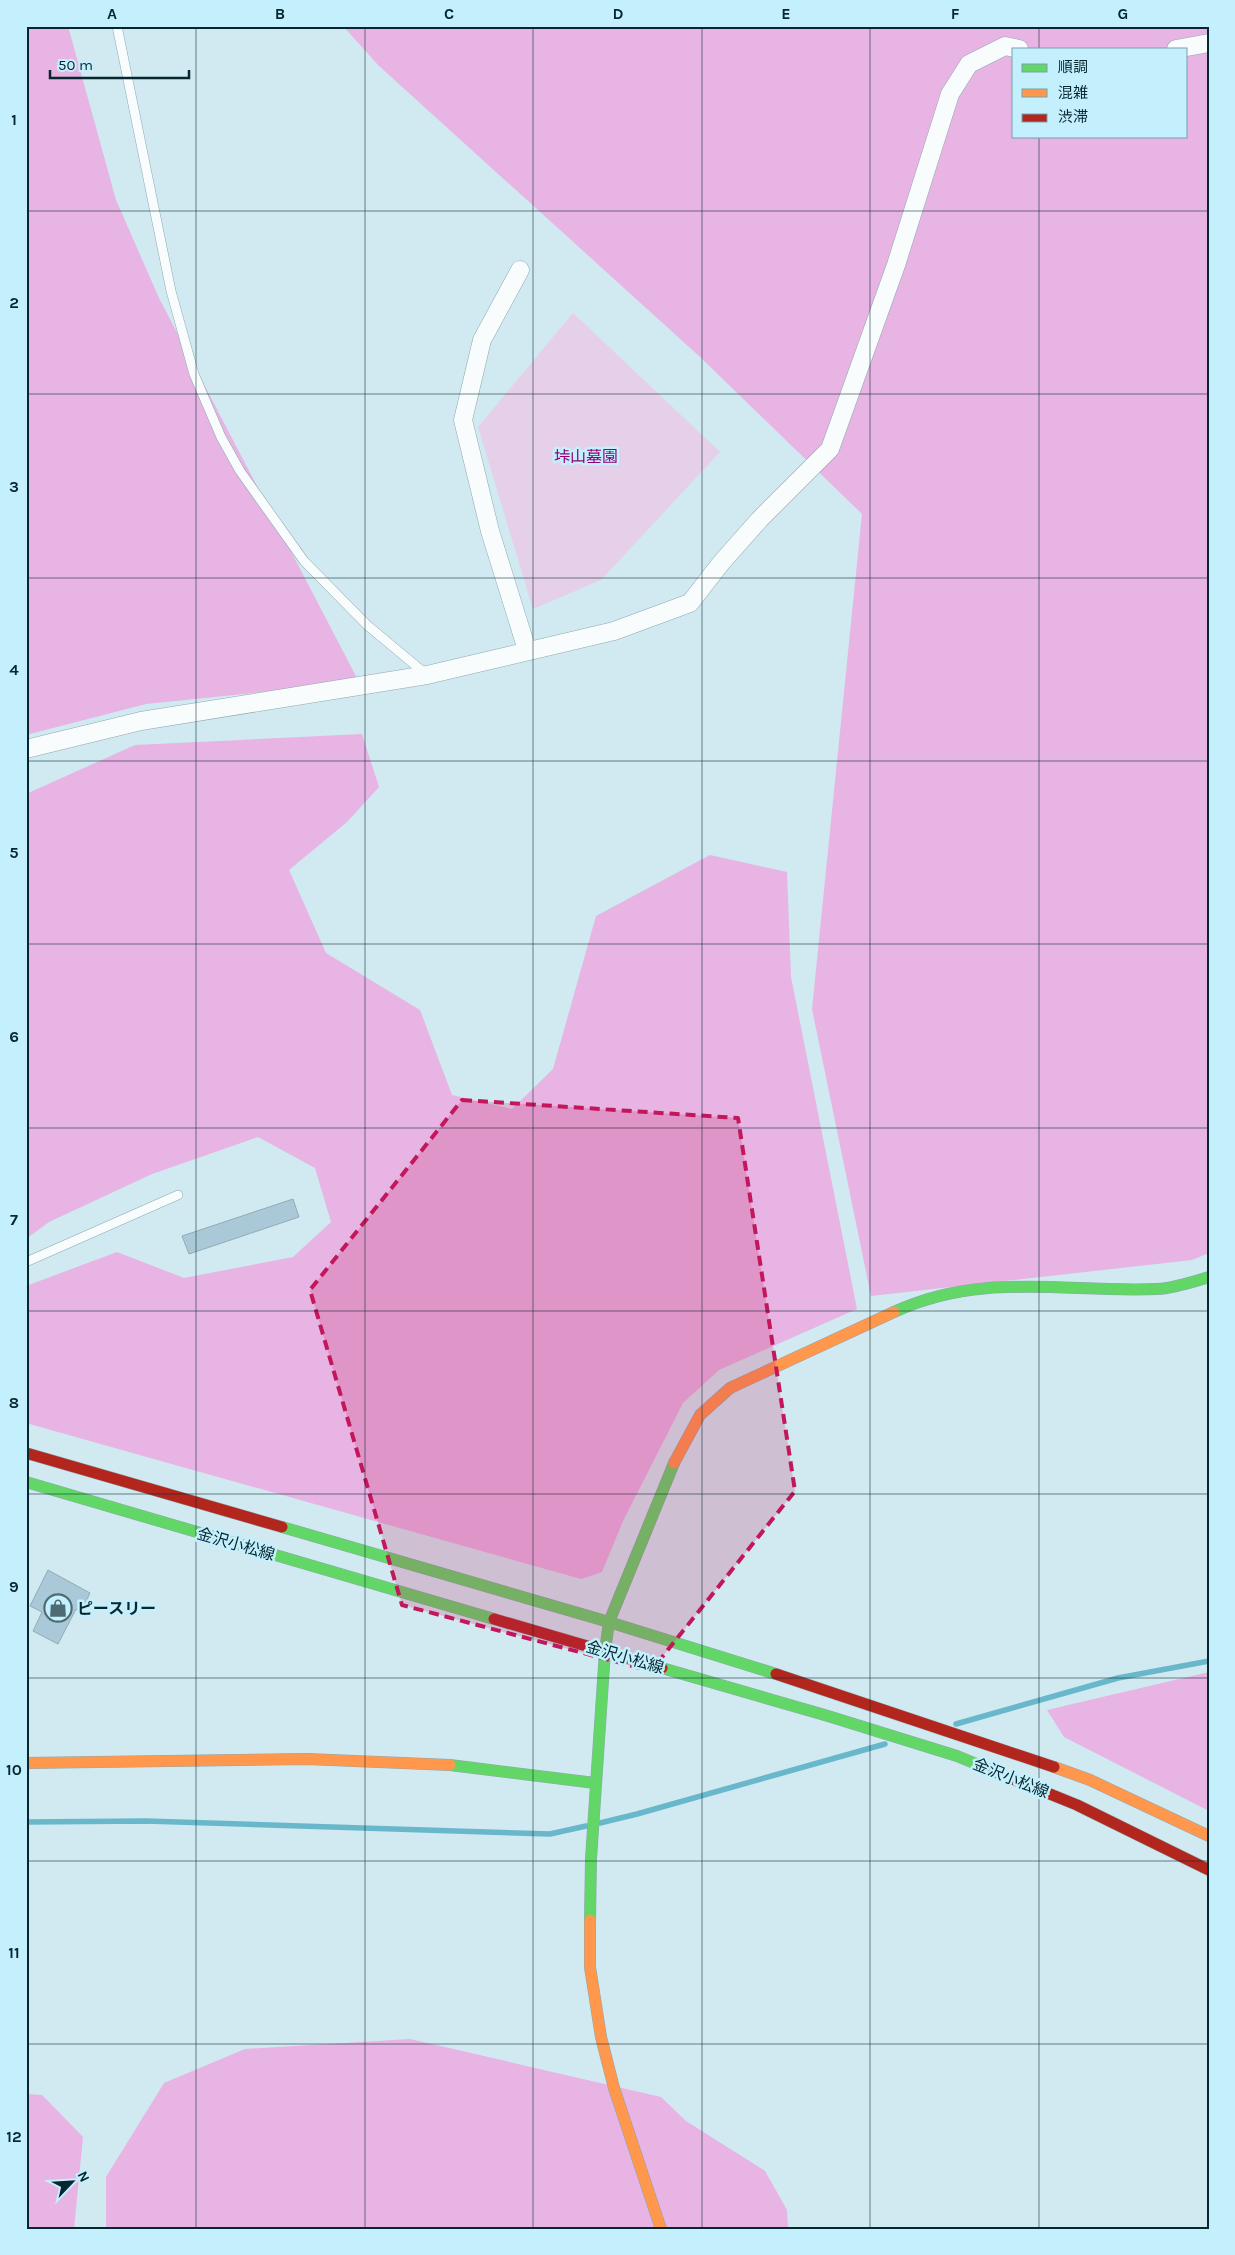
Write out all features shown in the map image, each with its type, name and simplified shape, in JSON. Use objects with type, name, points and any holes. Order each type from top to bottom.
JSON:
[{"type":"main road","points":[[661,2229],[614,2088],[597,2021],[590,1967],[591,1859],[605,1651],[609,1622],[672,1464],[700,1415],[730,1388],[899,1310],[942,1296],[995,1287],[1033,1285],[1158,1289],[1209,1277]]},
{"type":"main road","name":"金沢小松線","points":[[26,1452],[609,1622],[836,1692],[1090,1780],[1209,1836]]},
{"type":"main road","name":"金沢小松線","points":[[26,1482],[828,1716],[957,1756],[1077,1805],[1209,1870]]},
{"type":"main road","points":[[26,1763],[376,1761],[452,1765],[595,1787]]},
{"type":"street","points":[[1182,48],[1209,43]]},
{"type":"street","points":[[26,749],[141,721],[427,675],[614,631],[690,603],[760,519],[830,449],[896,265],[950,94],[968,64],[1005,46],[1014,48]]},
{"type":"street","points":[[520,270],[482,340],[463,420],[490,531],[527,650]]},
{"type":"lane","points":[[117,26],[171,291],[194,374],[221,437],[240,471],[304,561],[367,625],[427,675]]},
{"type":"lane","points":[[26,1262],[178,1195]]},
{"type":"highlighted area","points":[[462,1100],[738,1118],[795,1491],[651,1671],[402,1605],[310,1290]]},
{"type":"green space","name":"垰山墓園","points":[[573,313],[720,452],[601,580],[533,609],[478,427]]},
{"type":"shaded area","points":[[26,26],[68,26],[116,200],[159,298],[359,682],[146,704],[26,735]]},
{"type":"shaded area","points":[[343,26],[1209,26],[1209,1253],[1192,1260],[871,1296],[812,1009],[862,514],[699,356],[378,65]]},
{"type":"shaded area","points":[[362,734],[379,787],[347,822],[289,870],[326,953],[420,1010],[452,1095],[512,1109],[553,1069],[596,916],[710,855],[787,872],[791,977],[857,1309],[719,1370],[683,1403],[623,1521],[602,1572],[581,1579],[26,1423],[26,1286],[117,1252],[184,1278],[293,1257],[331,1222],[315,1168],[258,1137],[152,1174],[49,1222],[26,1239],[26,794],[135,745]]},
{"type":"shaded area","points":[[1209,1672],[1209,1811],[1064,1737],[1047,1710]]},
{"type":"shaded area","points":[[410,2039],[661,2097],[686,2121],[765,2171],[787,2210],[788,2229],[106,2229],[106,2177],[164,2083],[245,2049]]},
{"type":"shaded area","points":[[26,2094],[42,2095],[83,2137],[74,2229],[26,2229]]},
{"type":"building","points":[[293,1199],[299,1217],[189,1254],[182,1236]]},
{"type":"building","name":"ピースリー","points":[[48,1570],[90,1593],[81,1612],[76,1609],[58,1644],[33,1631],[42,1612],[30,1606]]},
{"type":"waterway","points":[[956,1724],[1118,1678],[1209,1661]]},
{"type":"waterway","points":[[600,1823],[885,1744]]},
{"type":"waterway","points":[[26,1822],[146,1821],[550,1834],[586,1826]]},
{"type":"traffic: fast","points":[[894,1312],[927,1299],[959,1292],[992,1288],[1157,1289],[1177,1286],[1209,1277]]},
{"type":"traffic: fast","points":[[590,1920],[591,1859],[605,1651],[609,1622],[674,1463]]},
{"type":"traffic: fast","points":[[26,1482],[494,1619]]},
{"type":"traffic: fast","points":[[282,1527],[609,1622],[776,1674]]},
{"type":"traffic: fast","points":[[662,1668],[828,1716],[957,1756],[986,1768]]},
{"type":"traffic: fast","points":[[450,1765],[595,1783]]},
{"type":"traffic: slow","points":[[674,1463],[700,1415],[730,1388],[894,1312]]},
{"type":"traffic: slow","points":[[26,1763],[307,1759],[450,1765]]},
{"type":"traffic: slow","points":[[1054,1767],[1090,1780],[1209,1836]]},
{"type":"traffic: slow","points":[[590,1920],[590,1967],[601,2037],[614,2088],[661,2229]]},
{"type":"traffic: jam","points":[[26,1453],[282,1527]]},
{"type":"traffic: jam","points":[[494,1619],[662,1668]]},
{"type":"traffic: jam","points":[[776,1674],[1054,1767]]},
{"type":"traffic: jam","points":[[986,1768],[1077,1805],[1209,1870]]},
{"type":"place","name":"ピースリー","points":[[58,1608]]}]
